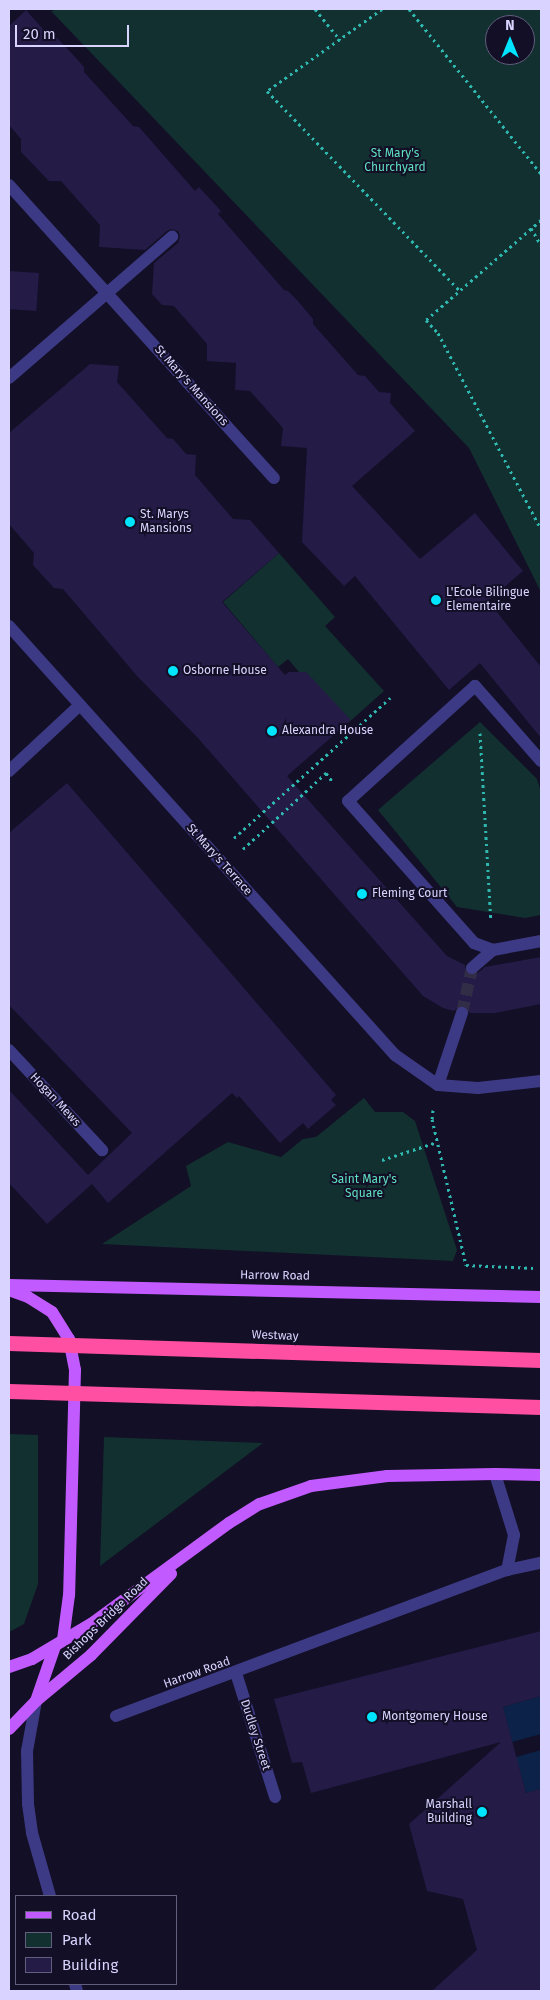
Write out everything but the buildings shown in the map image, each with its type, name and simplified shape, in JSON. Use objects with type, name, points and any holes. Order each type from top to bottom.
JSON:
[{"type":"highway","name":"Westway","points":[[9,1343],[541,1360]]},
{"type":"highway","points":[[9,1391],[541,1407]]},
{"type":"main road","name":"Harrow Road","points":[[9,1286],[541,1297]]},
{"type":"main road","points":[[9,1290],[28,1297],[52,1312],[69,1339],[74,1370],[69,1595],[59,1643],[36,1701]]},
{"type":"main road","points":[[9,1667],[32,1659],[91,1624],[198,1547],[229,1522],[260,1504],[311,1486],[387,1476],[541,1475]]},
{"type":"main road","name":"Bishops Bridge Road","points":[[9,1729],[36,1701],[91,1655],[198,1547]]},
{"type":"street","name":"St Mary's Mansions","points":[[9,184],[274,478]]},
{"type":"street","points":[[9,378],[172,237]]},
{"type":"street","name":"St Mary's Terrace","points":[[9,626],[396,1055],[438,1085]]},
{"type":"street","points":[[493,950],[474,943],[348,801],[475,686],[541,761]]},
{"type":"street","points":[[9,771],[80,705]]},
{"type":"street","points":[[472,968],[493,950],[541,941]]},
{"type":"street","points":[[462,1012],[438,1085],[478,1088],[541,1081]]},
{"type":"street","name":"Hogan Mews","points":[[9,1050],[102,1150]]},
{"type":"street","points":[[495,1474],[514,1535],[506,1570]]},
{"type":"street","name":"Harrow Road","points":[[116,1716],[236,1673],[506,1570],[541,1563]]},
{"type":"street","name":"Dudley Street","points":[[236,1673],[275,1797]]},
{"type":"street","points":[[36,1701],[27,1751],[28,1804],[32,1833],[50,1895]]},
{"type":"path","points":[[314,9],[340,40]]},
{"type":"path","points":[[382,9],[267,91],[458,290]]},
{"type":"path","points":[[409,9],[541,174]]},
{"type":"path","points":[[541,220],[458,290],[426,320],[438,333],[541,529]]},
{"type":"path","points":[[531,228],[541,245]]},
{"type":"path","points":[[215,856],[390,698]]},
{"type":"path","points":[[480,732],[493,950]]},
{"type":"path","points":[[224,866],[326,773],[348,801]]},
{"type":"path","points":[[438,1085],[432,1119],[466,1265],[541,1268]]},
{"type":"path","points":[[382,1160],[437,1142]]},
{"type":"green space","name":"St Mary's Churchyard","points":[[58,9],[541,9],[541,592],[469,448],[51,11]]},
{"type":"green space","points":[[279,553],[335,617],[325,626],[384,691],[347,724],[306,672],[299,672],[288,659],[278,667],[223,602]]},
{"type":"green space","points":[[480,722],[537,779],[541,792],[541,915],[525,918],[457,907],[378,810]]},
{"type":"green space","name":"Saint Mary's Square","points":[[364,1098],[375,1112],[403,1112],[415,1121],[457,1250],[453,1261],[102,1244],[191,1186],[186,1166],[228,1142],[281,1157],[303,1139],[316,1137]]},
{"type":"green space","points":[[9,1434],[38,1435],[38,1584],[24,1624],[9,1632]]},
{"type":"green space","points":[[104,1437],[263,1443],[100,1566]]},
{"type":"water","points":[[541,1696],[541,1734],[512,1742],[503,1707]]},
{"type":"water","points":[[541,1750],[541,1789],[526,1793],[516,1757]]},
{"type":"tunnel","points":[[462,1013],[472,968]]},
{"type":"place","name":"St. Marys Mansions","points":[[130,522]]},
{"type":"place","name":"L'Ecole Bilingue Elementaire","points":[[436,600]]},
{"type":"place","name":"Osborne House","points":[[173,671]]},
{"type":"place","name":"Alexandra House","points":[[272,731]]},
{"type":"place","name":"Fleming Court","points":[[362,894]]},
{"type":"place","name":"Montgomery House","points":[[372,1717]]},
{"type":"place","name":"Marshall Building","points":[[482,1812]]}]
